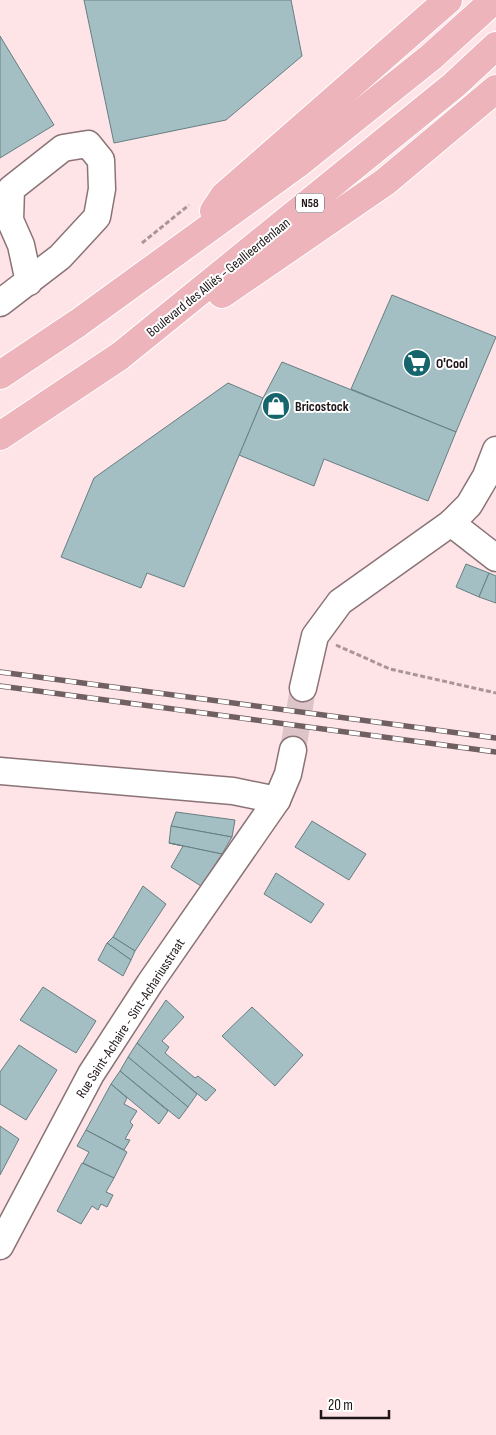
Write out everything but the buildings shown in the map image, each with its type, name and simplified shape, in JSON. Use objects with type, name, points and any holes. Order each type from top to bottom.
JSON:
[{"type":"highway","points":[[195,239],[224,196],[448,0]]},
{"type":"highway","points":[[0,375],[195,239],[296,165],[431,57],[494,0]]},
{"type":"highway","name":"Boulevard des Alliés - Geallieerdenlaan","points":[[0,436],[120,356],[454,85],[496,46]]},
{"type":"highway","points":[[120,356],[239,283],[385,182],[496,89]]},
{"type":"street","points":[[0,303],[29,282],[60,257],[97,217],[102,189],[100,160],[88,144],[63,148],[11,189],[10,220],[21,245],[29,282]]},
{"type":"street","points":[[303,688],[315,636],[340,602],[451,523],[469,505],[486,476],[496,450]]},
{"type":"street","points":[[451,523],[496,558]]},
{"type":"street","name":"Rue Saint-Achaire - Sint-Achariusstraat","points":[[0,1246],[90,1074],[150,983],[277,800],[288,774],[293,750]]},
{"type":"street","points":[[0,771],[233,791],[277,800]]},
{"type":"path","points":[[315,636],[390,669],[496,693]]},
{"type":"tunnel","points":[[293,750],[303,688]]},
{"type":"railway","points":[[0,672],[496,738]]},
{"type":"railway","points":[[0,686],[496,752]]},
{"type":"place","name":"O'Cool","points":[[417,363]]},
{"type":"place","name":"Bricostock","points":[[276,406]]}]
